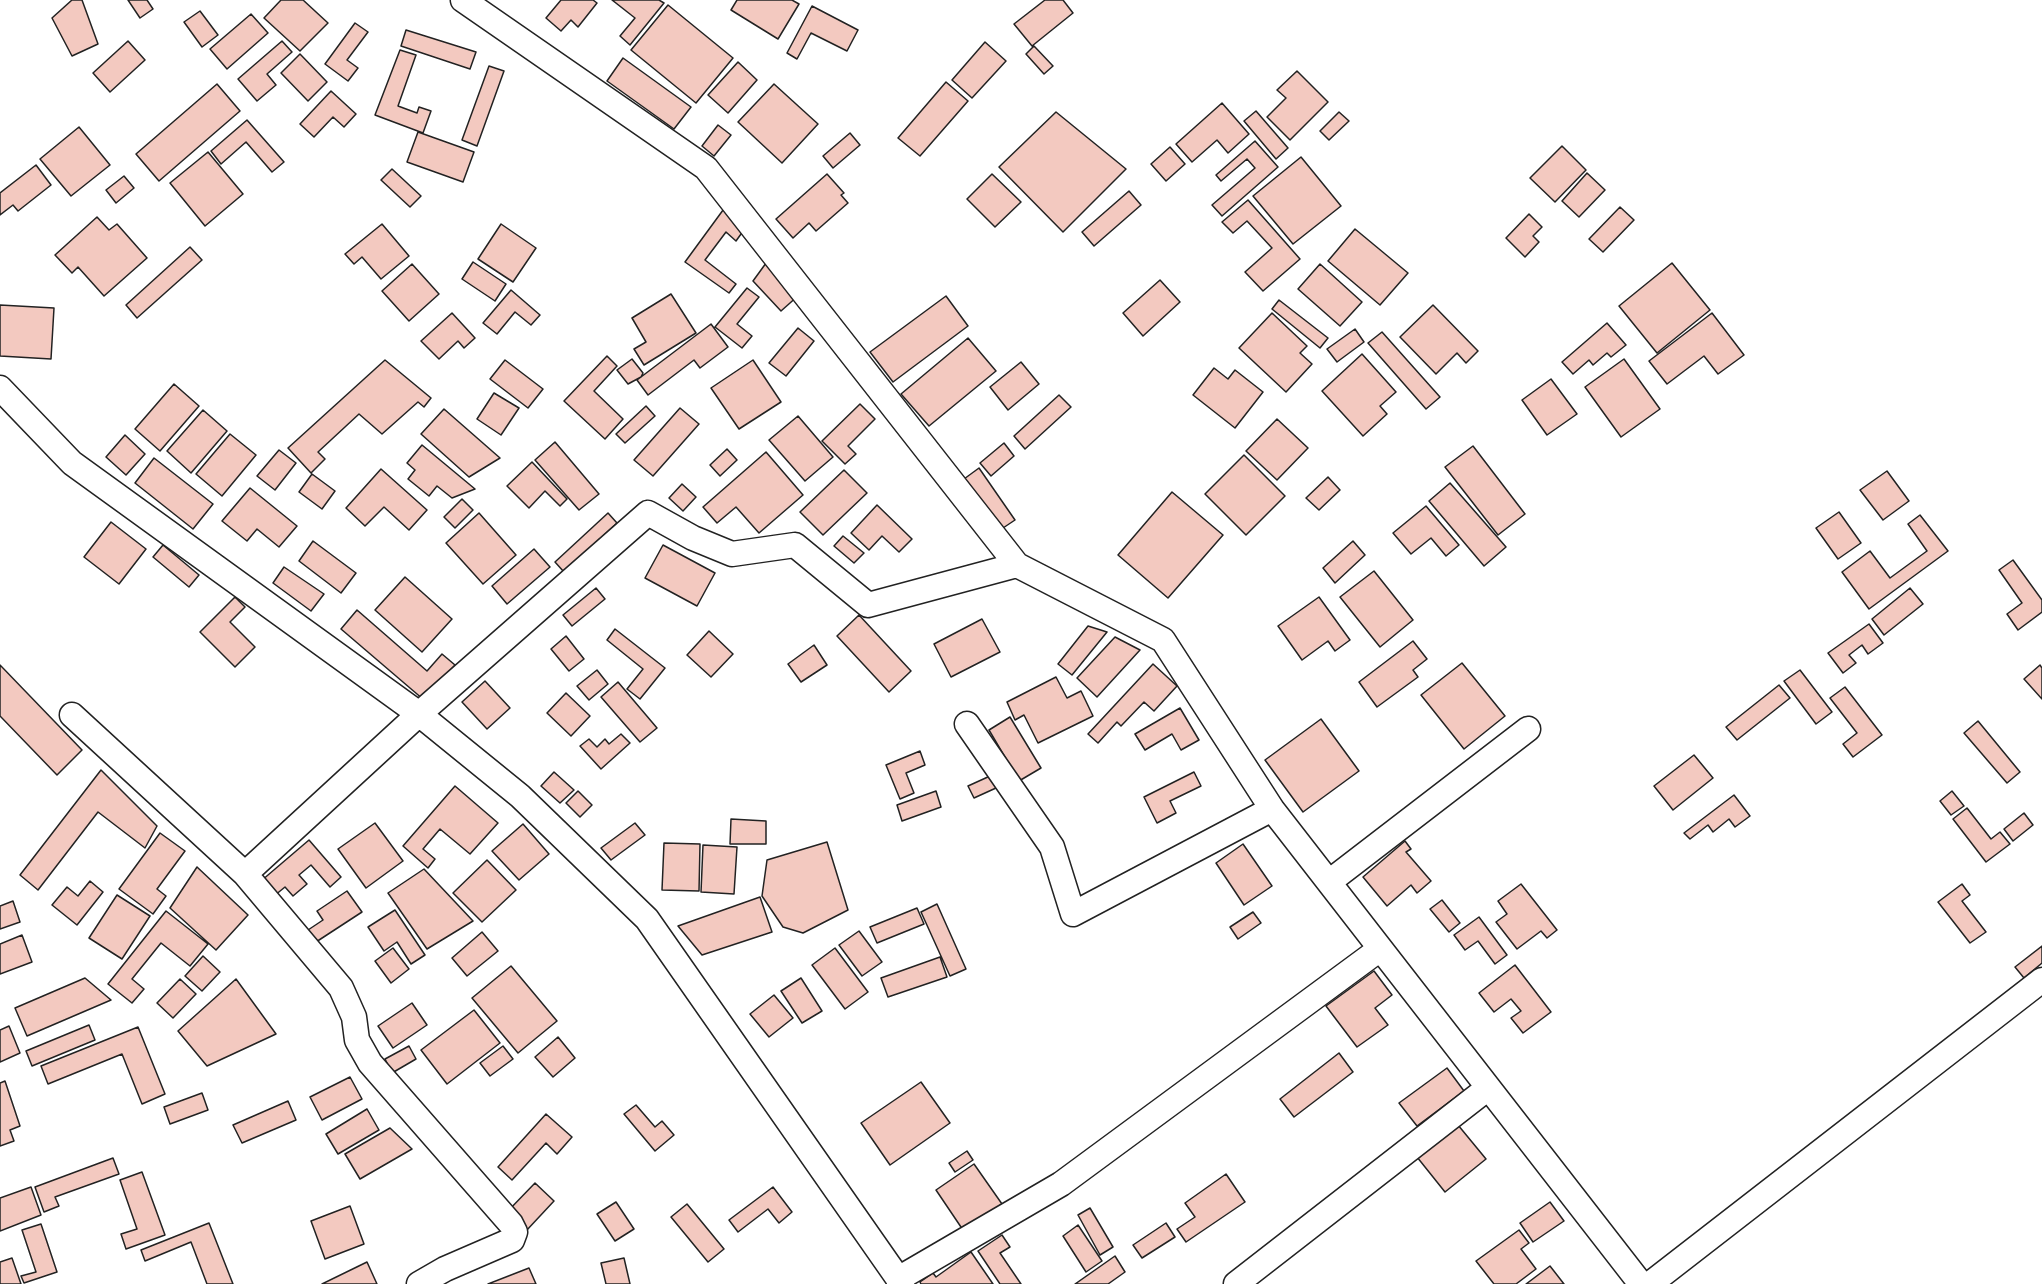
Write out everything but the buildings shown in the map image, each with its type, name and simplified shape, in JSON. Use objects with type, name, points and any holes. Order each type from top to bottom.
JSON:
[{"type":"street","points":[[463,0],[706,168],[1017,565],[1163,640],[1272,809],[1641,1284]]},
{"type":"street","points":[[0,387],[72,463],[419,714],[520,796],[647,919],[900,1281],[1061,1184],[1380,949]]},
{"type":"street","points":[[245,874],[419,714],[648,513],[693,538],[732,554],[795,545],[868,605],[1017,565]]},
{"type":"street","points":[[72,715],[245,874],[341,988],[354,1017],[357,1040],[370,1063],[511,1224],[515,1232],[512,1240],[445,1269],[419,1284]]},
{"type":"street","points":[[967,724],[1052,847],[1073,914],[1272,809]]},
{"type":"street","points":[[1329,882],[1528,729]]},
{"type":"street","points":[[1650,1284],[2042,980]]},
{"type":"street","points":[[1236,1284],[1488,1088]]}]
